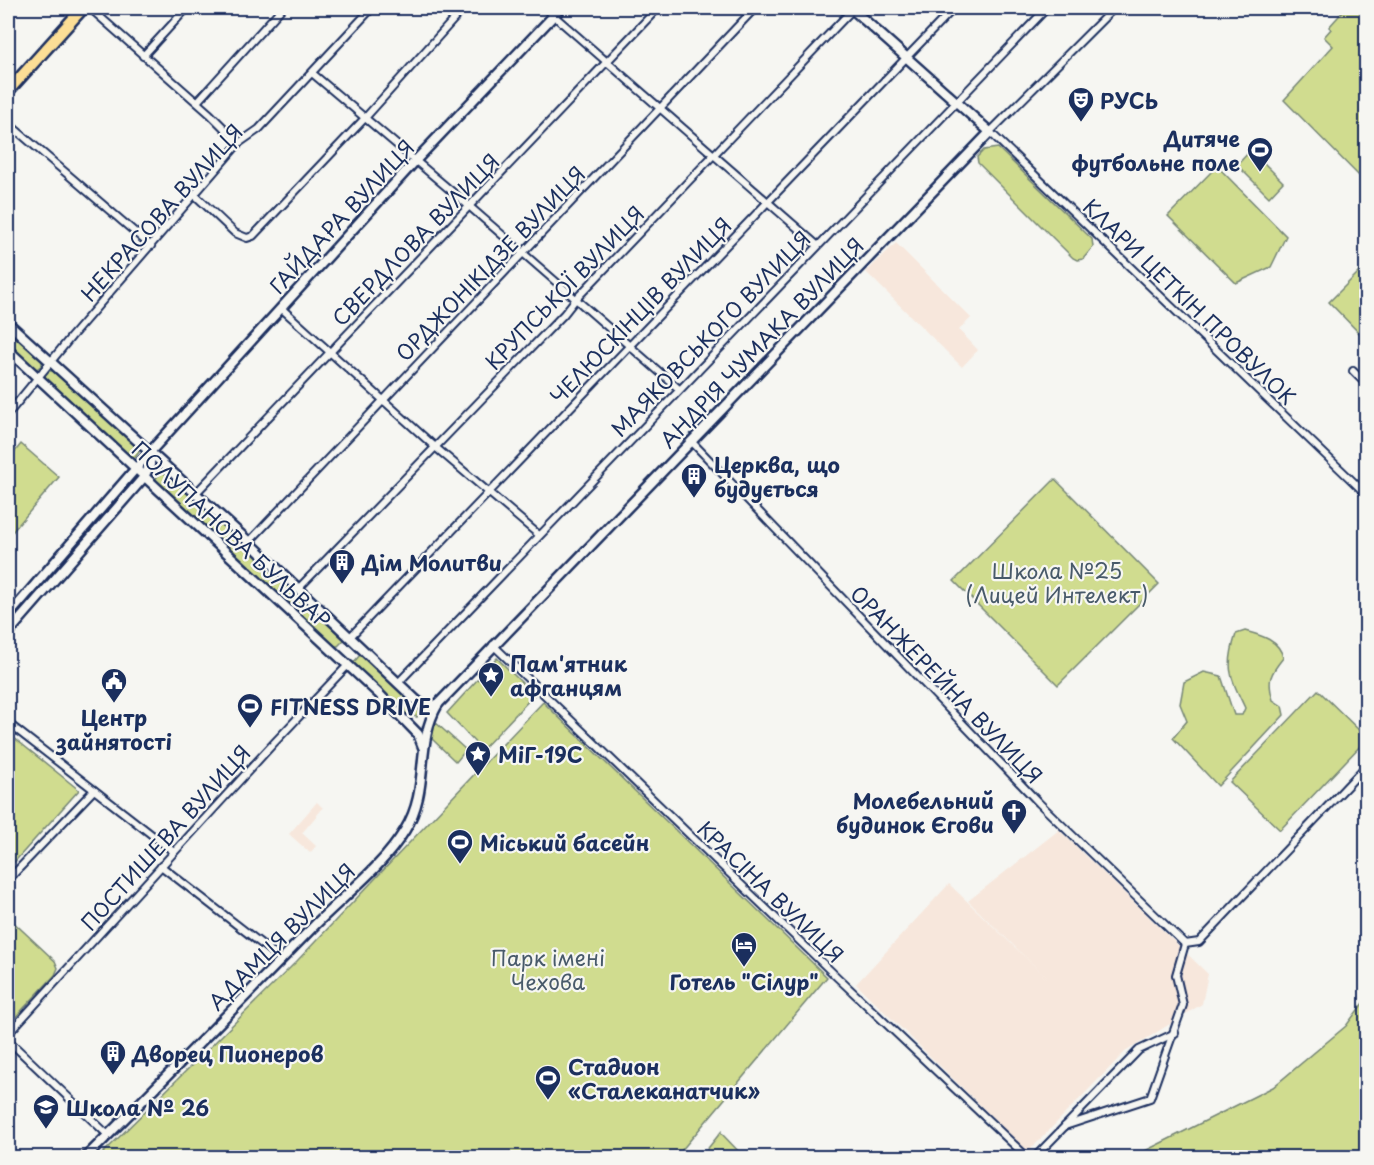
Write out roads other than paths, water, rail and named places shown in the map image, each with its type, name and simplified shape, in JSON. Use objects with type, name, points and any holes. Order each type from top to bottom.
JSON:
[{"type":"main road","points":[[8,91],[83,8]]},
{"type":"street","points":[[90,8],[239,143]]},
{"type":"street","points":[[143,56],[187,8]]},
{"type":"street","points":[[196,102],[282,8]]},
{"type":"street","name":"НЕКРАСОВА ВУЛИЦЯ","points":[[8,414],[239,143],[259,129],[372,8]]},
{"type":"street","points":[[195,195],[235,233],[247,238],[253,236],[365,118],[464,8]]},
{"type":"street","points":[[545,8],[817,245]]},
{"type":"street","name":"ГАЙДАРА ВУЛИЦЯ","points":[[8,616],[150,452],[416,160],[561,8]]},
{"type":"street","name":"СВЕРДЛОВА ВУЛИЦЯ","points":[[196,493],[658,8]]},
{"type":"street","name":"ОРДЖОНІКІДЗЕ ВУЛИЦЯ","points":[[249,542],[755,8]]},
{"type":"street","points":[[853,8],[990,132]]},
{"type":"street","name":"КРУПСЬКОЇ ВУЛИЦЯ","points":[[298,589],[564,314],[853,8]]},
{"type":"street","name":"ЧЕЛЮСКІНЦІВ ВУЛИЦЯ","points":[[351,636],[954,8]]},
{"type":"street","name":"МАЯКОВСЬКОГО ВУЛИЦЯ","points":[[398,683],[1047,8]]},
{"type":"street","name":"АНДРІЯ ЧУМАКА ВУЛИЦЯ","points":[[438,704],[990,132],[1114,8]]},
{"type":"street","points":[[312,73],[416,160],[679,389]]},
{"type":"street","points":[[8,123],[151,246]]},
{"type":"street","name":"КЛАРИ ЦЕТКІН ПРОВУЛОК","points":[[990,132],[1366,494]]},
{"type":"street","points":[[281,308],[382,400],[539,535]]},
{"type":"street","name":"ПОЛУПАНОВА БУЛЬВАР","points":[[8,323],[196,493],[425,707],[438,704]]},
{"type":"street","name":"ПОЛУПАНОВА БУЛЬВАР","points":[[8,350],[407,721],[418,734],[424,751]]},
{"type":"street","points":[[1353,371],[1366,384]]},
{"type":"street","name":"ОРАНЖЕРЕЙНА ВУЛИЦЯ","points":[[691,441],[1039,803],[1185,944]]},
{"type":"street","points":[[8,633],[144,477],[150,465],[150,452]]},
{"type":"street","name":"КРАСІНА ВУЛИЦЯ","points":[[493,645],[927,1064],[1028,1158]]},
{"type":"street","name":"ПОСТИШЕВА ВУЛИЦЯ","points":[[8,1034],[348,665]]},
{"type":"street","name":"АДАМЦЯ ВУЛИЦЯ","points":[[85,1158],[395,846],[417,807],[425,736],[431,716],[438,704]]},
{"type":"street","points":[[407,721],[415,724],[424,723],[431,716]]},
{"type":"street","points":[[8,723],[174,852]]},
{"type":"street","points":[[1065,1126],[1150,1098],[1175,1033],[1183,1005],[1176,975],[1185,944],[1199,942],[1366,766]]},
{"type":"street","points":[[8,880],[93,790]]},
{"type":"street","points":[[161,866],[281,959]]},
{"type":"street","points":[[1034,1158],[1139,1050],[1175,1033]]},
{"type":"street","points":[[8,1040],[108,1135]]},
{"type":"place","name":"РУСЬ","points":[[1081,123]]},
{"type":"place","name":"Дитяче футбольне поле","points":[[1260,173]]},
{"type":"place","name":"Церква, що будується","points":[[694,499]]},
{"type":"place","name":"Дім Молитви","points":[[342,585]]},
{"type":"place","name":"Пам'ятник афганцям","points":[[491,698]]},
{"type":"place","name":"Центр зайнятості","points":[[114,704]]},
{"type":"place","name":"FITNESS DRIVE","points":[[250,729]]},
{"type":"place","name":"МіГ-19С","points":[[478,777]]},
{"type":"place","name":"Молебельний будинок Єгови","points":[[1014,835]]},
{"type":"place","name":"Міський басейн","points":[[460,865]]},
{"type":"place","name":"Готель \"Сілур\"","points":[[744,968]]},
{"type":"place","name":"Дворец Пионеров","points":[[113,1076]]},
{"type":"place","name":"Стадион «Сталеканатчик»","points":[[548,1101]]},
{"type":"place","name":"Школа № 26","points":[[46,1130]]},
{"type":"park label","name":"Школа №25 (Лицей Интелект)","points":[[1057,582]]},
{"type":"park label","name":"Парк імені Чехова","points":[[548,969]]}]
